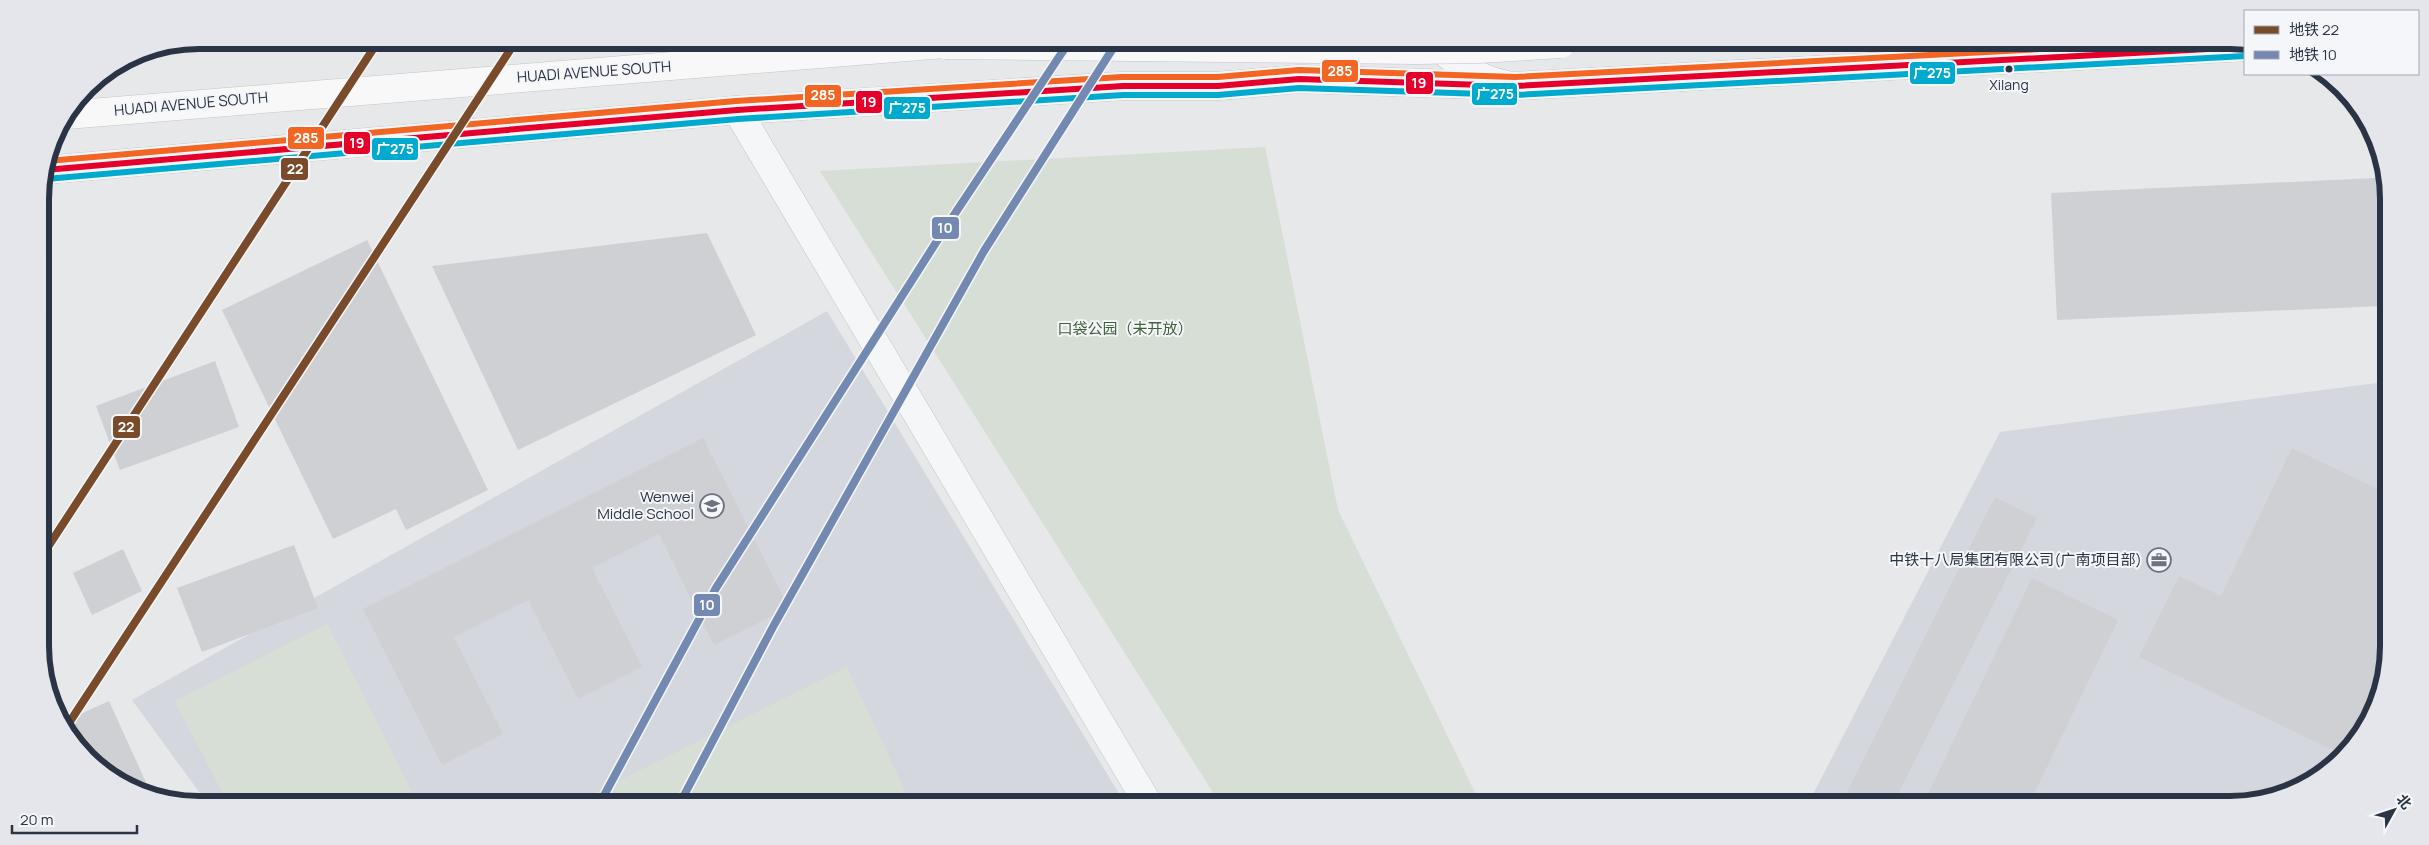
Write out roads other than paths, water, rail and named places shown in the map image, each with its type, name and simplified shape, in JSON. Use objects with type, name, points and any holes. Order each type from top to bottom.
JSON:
[{"type":"main road","name":"HUADI AVENUE SOUTH","points":[[75,114],[895,49]]},
{"type":"main road","points":[[1322,49],[1479,49]]},
{"type":"main road","points":[[52,169],[737,110],[1123,86],[1218,86],[1299,79],[1515,86],[2208,49]]},
{"type":"street","points":[[1441,49],[1472,72],[1495,83],[1515,86]]},
{"type":"street","points":[[737,110],[1143,796]]},
{"type":"metro line","name":"22","points":[[49,545],[373,49]]},
{"type":"metro line","name":"22","points":[[70,722],[511,49]]},
{"type":"metro line","name":"10","points":[[604,796],[716,588],[944,230],[1064,49]]},
{"type":"metro line","name":"10","points":[[684,796],[774,625],[984,251],[1113,49]]},
{"type":"place","name":"Xilang","points":[[2009,69]]},
{"type":"place","name":"Wenwei Middle School","points":[[712,506]]},
{"type":"place","name":"中铁十八局集团有限公司(广南项目部)","points":[[2159,560]]},
{"type":"park label","name":"口袋公园（未开放）","points":[[1125,329]]}]
